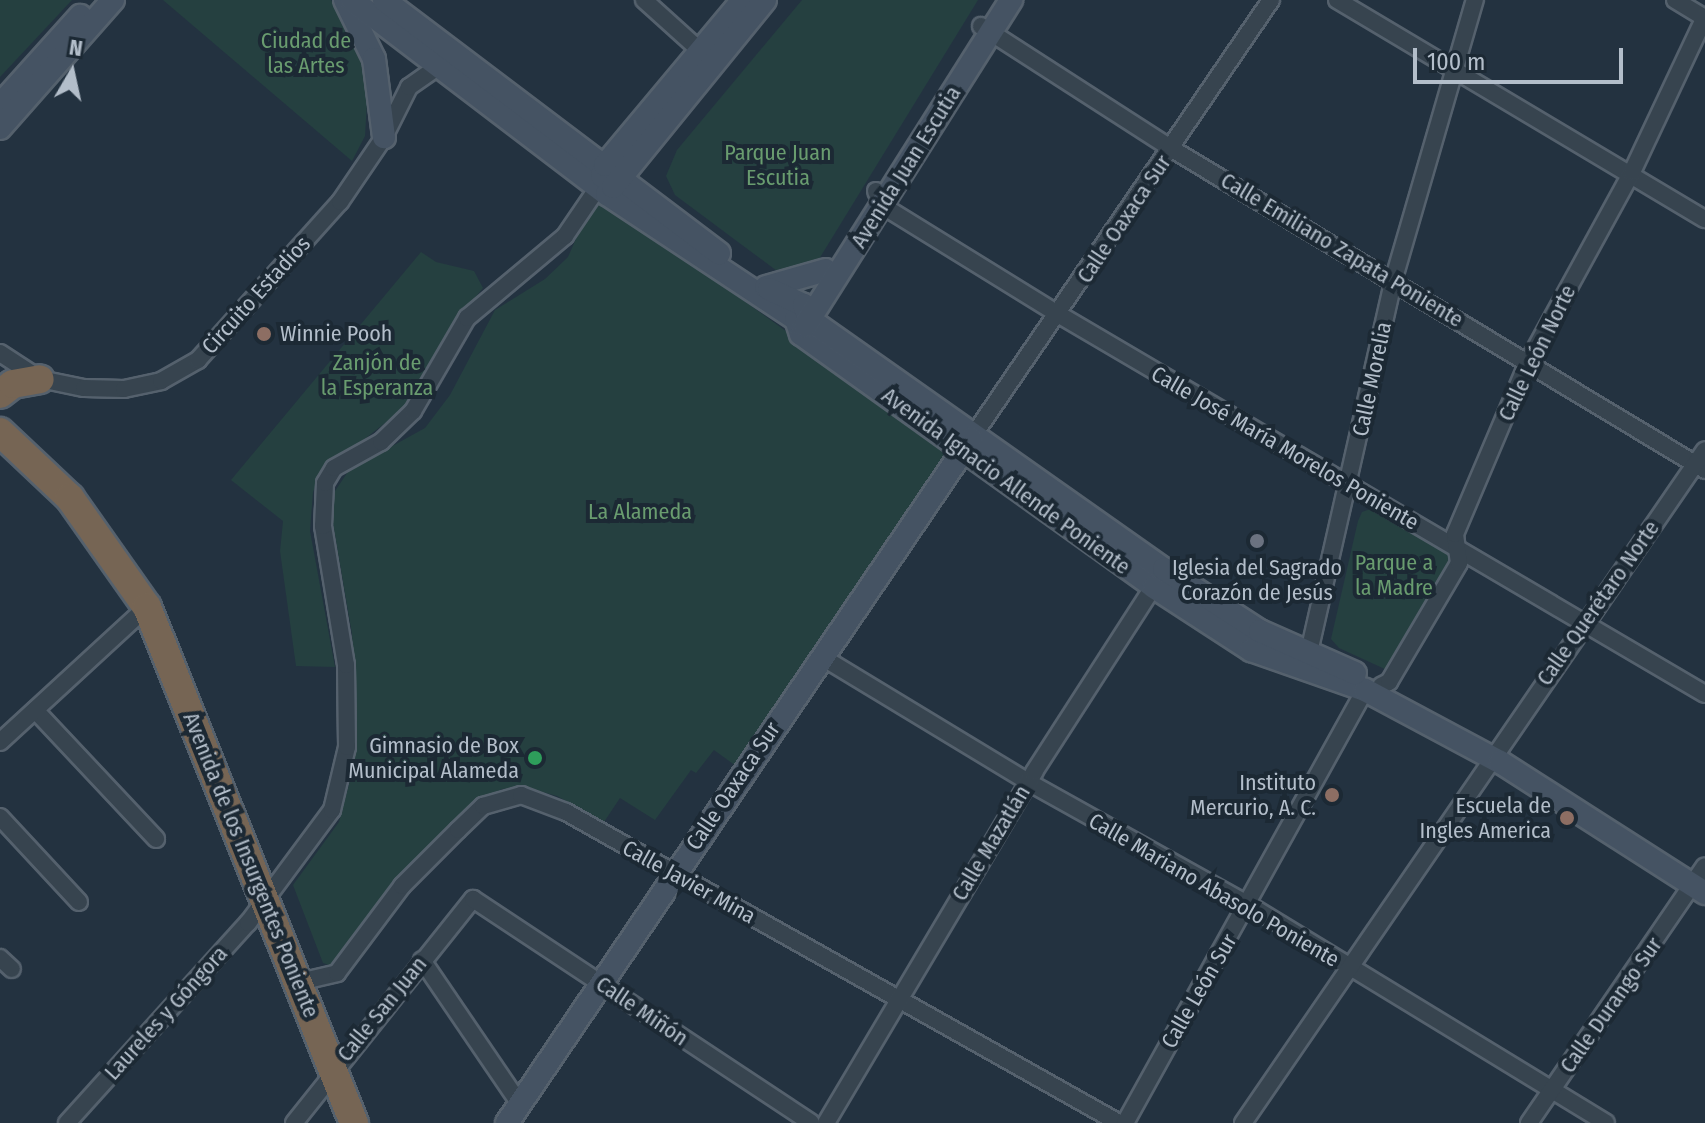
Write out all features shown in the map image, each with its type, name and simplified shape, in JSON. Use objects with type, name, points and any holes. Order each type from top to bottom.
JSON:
[{"type":"highway","points":[[0,394],[13,384],[40,379]]},
{"type":"highway","name":"Avenida de los Insurgentes Poniente","points":[[0,432],[70,498],[147,607],[261,900],[299,982],[354,1123]]},
{"type":"main road","points":[[0,105],[94,0]]},
{"type":"main road","points":[[0,128],[113,0]]},
{"type":"main road","points":[[345,0],[374,59],[384,137]]},
{"type":"main road","name":"Avenida Ignacio Allende Poniente","points":[[352,0],[802,319],[968,444],[1159,578],[1260,631],[1307,661],[1373,688],[1492,757],[1699,889]]},
{"type":"main road","name":"Avenida Ignacio Allende Poniente","points":[[384,0],[608,181],[643,193],[802,319]]},
{"type":"main road","points":[[608,181],[638,158],[743,0]]},
{"type":"main road","points":[[608,181],[707,57],[765,0]]},
{"type":"main road","name":"Avenida Juan Escutia","points":[[986,29],[996,0]]},
{"type":"main road","name":"Avenida Juan Escutia","points":[[802,319],[986,29],[1011,0]]},
{"type":"main road","points":[[638,158],[643,193]]},
{"type":"main road","name":"Avenida Juan Escutia","points":[[802,319],[826,270],[879,198]]},
{"type":"main road","points":[[765,288],[826,270]]},
{"type":"main road","name":"Calle Oaxaca Sur","points":[[519,1117],[673,873],[968,444]]},
{"type":"street","points":[[644,0],[707,57]]},
{"type":"street","name":"Calle Oaxaca Sur","points":[[968,444],[1271,0]]},
{"type":"street","points":[[1337,0],[1632,172],[1705,219]]},
{"type":"street","name":"Calle Morelia","points":[[1307,661],[1394,278],[1475,0]]},
{"type":"street","points":[[1675,0],[1705,18]]},
{"type":"street","name":"Calle León Norte","points":[[1373,688],[1389,682],[1459,563],[1455,534],[1528,362],[1632,172],[1705,18]]},
{"type":"street","name":"Calle Emiliano Zapata Poniente","points":[[986,29],[1172,149],[1702,462]]},
{"type":"street","name":"Circuito Estadios","points":[[0,353],[40,379],[124,389],[161,381],[198,360],[340,202],[384,137],[409,87],[441,65]]},
{"type":"street","name":"Laureles y Góngora","points":[[67,1123],[248,923],[261,900],[332,810],[347,747],[346,665],[323,526],[325,483],[334,468],[381,442],[413,411],[467,318],[565,236],[608,181]]},
{"type":"street","name":"Calle José María Morelos Poniente","points":[[879,198],[1058,314],[1349,482],[1705,694]]},
{"type":"street","name":"Calle Querétaro Norte","points":[[1243,1123],[1584,622],[1702,462]]},
{"type":"street","name":"Calle Mazatlán","points":[[826,1123],[1028,782],[1159,578]]},
{"type":"street","points":[[0,742],[147,607]]},
{"type":"street","name":"Calle Mariano Abasolo Poniente","points":[[822,657],[1028,782],[1249,905],[1348,968],[1554,1088],[1606,1123]]},
{"type":"street","name":"Calle León Sur","points":[[1122,1123],[1373,688]]},
{"type":"street","points":[[35,710],[156,839]]},
{"type":"street","name":"Calle Javier Mina","points":[[299,982],[337,973],[402,886],[483,806],[504,796],[543,800],[1122,1123]]},
{"type":"street","points":[[0,817],[79,902]]},
{"type":"street","name":"Calle Durango Sur","points":[[1529,1123],[1699,889],[1705,866]]},
{"type":"street","name":"Calle Miñón","points":[[473,899],[811,1123]]},
{"type":"street","name":"Calle San Juan","points":[[294,1123],[334,1069],[473,899]]},
{"type":"street","points":[[422,960],[519,1117]]},
{"type":"green space","points":[[0,0],[72,0],[0,77]]},
{"type":"green space","name":"Ciudad de las Artes","points":[[163,0],[331,0],[360,44],[368,84],[365,136],[352,161]]},
{"type":"green space","name":"Parque Juan Escutia","points":[[802,0],[978,0],[816,264],[785,277],[675,195],[666,176],[677,150]]},
{"type":"green space","name":"La Alameda","points":[[604,199],[955,454],[736,766],[714,750],[696,773],[691,770],[655,820],[620,798],[604,822],[557,796],[524,787],[502,789],[476,802],[371,912],[331,966],[323,963],[293,885],[339,822],[355,762],[352,634],[329,500],[349,470],[425,428],[450,395],[495,310],[545,279],[568,257],[583,223]]},
{"type":"green space","name":"Zanjón de la Esperanza","points":[[421,252],[436,262],[474,271],[483,288],[455,322],[412,402],[321,473],[313,492],[310,531],[335,667],[296,666],[280,551],[283,521],[231,480]]},
{"type":"green space","name":"Parque a la Madre","points":[[1376,507],[1446,548],[1454,559],[1387,670],[1339,648],[1331,639],[1358,521],[1362,512]]},
{"type":"place","name":"Winnie Pooh","points":[[264,334]]},
{"type":"place","name":"Iglesia del Sagrado Corazón de Jesús","points":[[1257,541]]},
{"type":"place","name":"Gimnasio de Box Municipal Alameda","points":[[535,758]]},
{"type":"place","name":"Instituto Mercurio, A. C.","points":[[1332,795]]},
{"type":"place","name":"Escuela de Ingles America","points":[[1567,818]]}]
